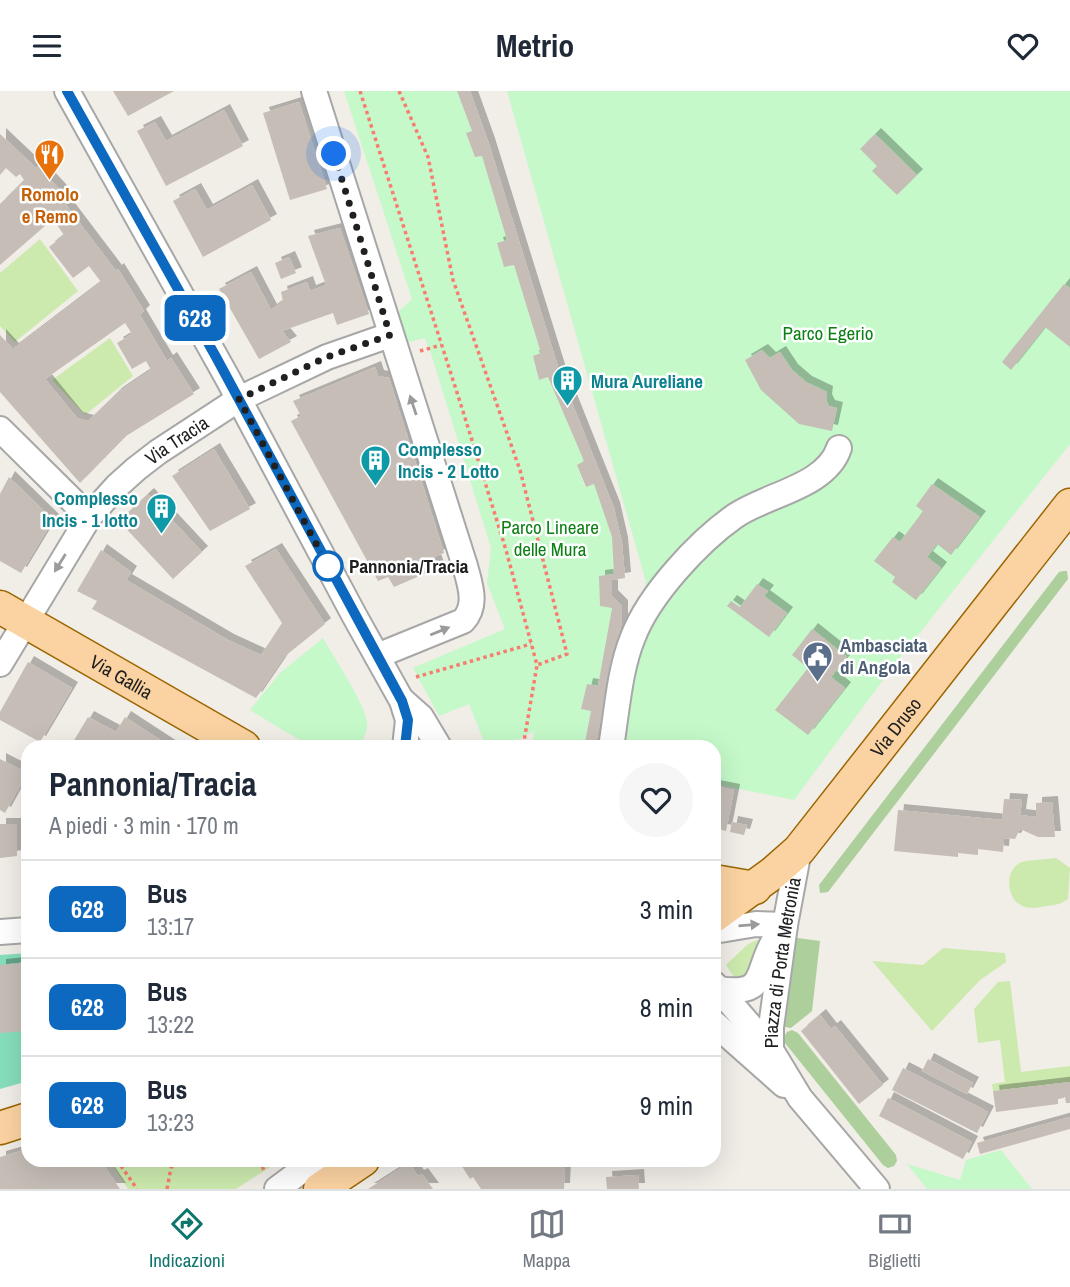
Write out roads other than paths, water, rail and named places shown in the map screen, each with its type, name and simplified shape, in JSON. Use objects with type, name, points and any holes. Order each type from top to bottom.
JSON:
[{"type":"main road","name":"Via Druso","points":[[799,850],[1070,505]]},
{"type":"main road","name":"Via Gallia","points":[[12,614],[232,740]]},
{"type":"main road","name":"Piazza di Porta Metronia","points":[[721,911],[755,888],[799,850]]},
{"type":"main road","name":"Piazza di Porta Metronia","points":[[721,882],[755,888]]},
{"type":"main road","points":[[0,1128],[21,1121]]},
{"type":"main road","points":[[320,1189],[353,1167]]},
{"type":"street","points":[[67,91],[119,180],[402,701],[408,720],[406,740]]},
{"type":"street","points":[[314,91],[465,566],[472,602],[467,616],[457,624],[377,656]]},
{"type":"street","name":"Via Tracia","points":[[0,664],[12,614],[89,517],[117,486],[147,460],[239,399],[327,357],[390,335]]},
{"type":"street","points":[[0,429],[89,517]]},
{"type":"street","points":[[612,740],[632,640],[659,594],[680,567],[722,526],[754,505],[816,477],[835,459],[839,448]]},
{"type":"street","points":[[402,701],[421,717],[435,740]]},
{"type":"street","name":"Piazza di Porta Metronia","points":[[762,1054],[771,1027],[785,925],[799,850]]},
{"type":"street","points":[[721,930],[756,924],[785,925]]},
{"type":"street","points":[[721,987],[744,991],[755,985],[770,947],[785,925]]},
{"type":"street","points":[[0,932],[21,930]]},
{"type":"street","name":"Piazza di Porta Metronia","points":[[721,993],[762,1054]]},
{"type":"street","name":"Piazza di Porta Metronia","points":[[721,1028],[762,1054]]},
{"type":"street","points":[[762,1054],[877,1189]]},
{"type":"street","points":[[271,1182],[302,1167]]},
{"type":"place","name":"Romolo e Remo","points":[[50,182]]},
{"type":"place","name":"Mura Aureliane","points":[[568,408]]},
{"type":"place","name":"Complesso Incis - 2 Lotto","points":[[375,487]]},
{"type":"place","name":"Complesso Incis - 1 lotto","points":[[161,536]]},
{"type":"place","name":"Pannonia/Tracia","points":[[328,566]]},
{"type":"place","name":"Ambasciata di Angola","points":[[817,683]]},
{"type":"park label","name":"Parco Egerio","points":[[828,333]]},
{"type":"park label","name":"Parco Lineare delle Mura","points":[[550,538]]}]
